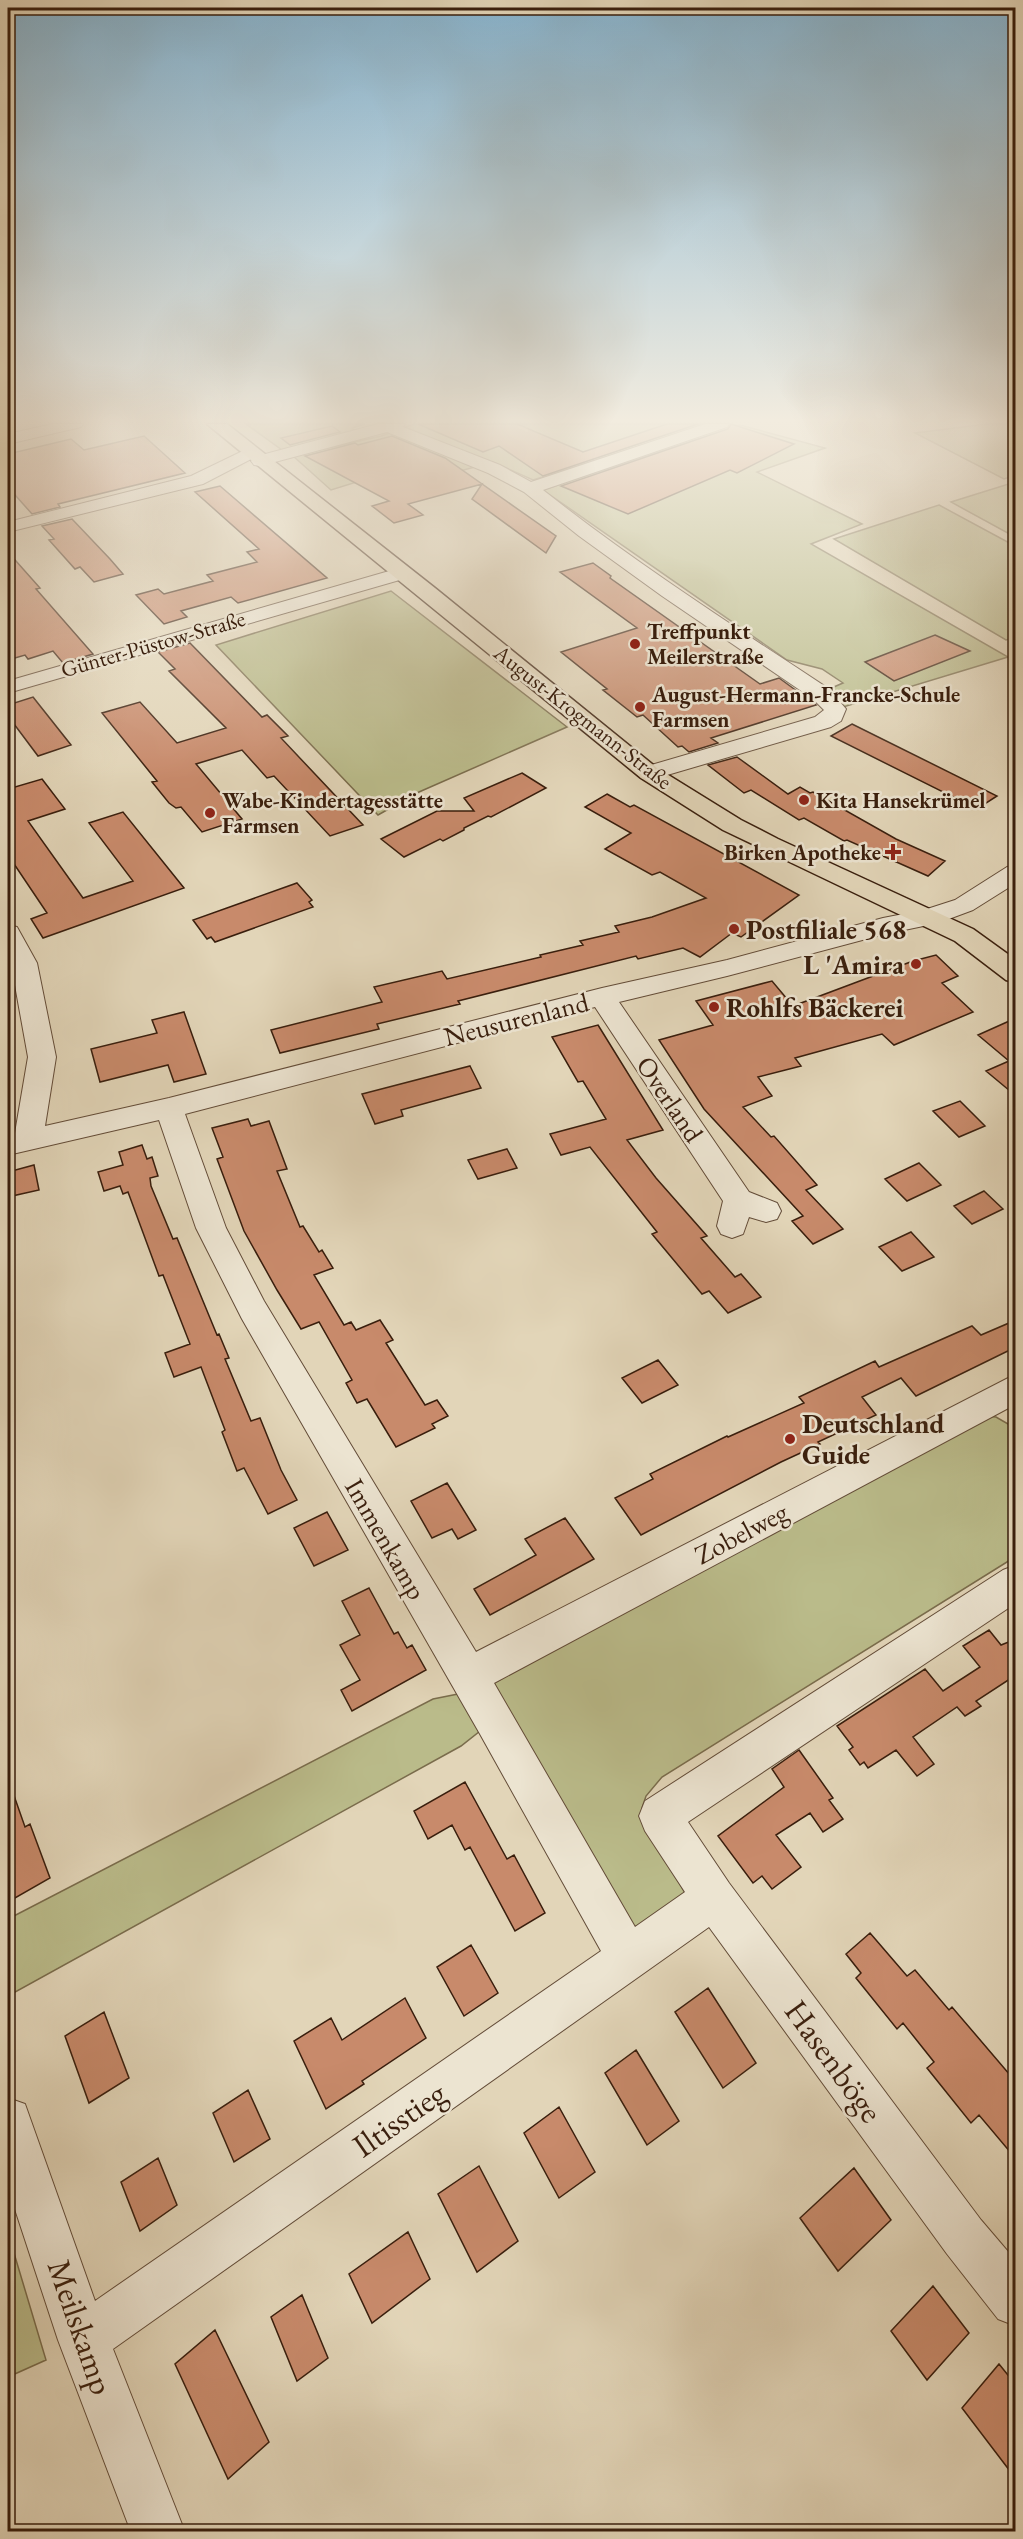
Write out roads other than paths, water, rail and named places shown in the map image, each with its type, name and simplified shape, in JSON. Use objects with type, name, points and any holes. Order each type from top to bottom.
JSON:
[{"type":"main road","name":"August-Krogmann-Straße","points":[[364,542],[649,773],[732,825],[964,935],[1016,975]]},
{"type":"street","points":[[600,542],[826,698],[835,709],[833,716],[823,722],[649,773]]},
{"type":"street","name":"Günter-Püstow-Straße","points":[[8,687],[403,573]]},
{"type":"street","name":"Neusurenland","points":[[18,1142],[170,1108],[602,997],[727,968],[883,926],[929,917],[964,905],[1016,872]]},
{"type":"street","points":[[8,933],[24,963],[42,1057],[18,1142]]},
{"type":"street","name":"Overland","points":[[602,997],[735,1213],[766,1211]]},
{"type":"street","name":"Immenkamp","points":[[170,1108],[212,1228],[253,1310],[467,1677],[494,1719],[629,1958]]},
{"type":"street","name":"Zobelweg","points":[[467,1677],[1010,1401]]},
{"type":"street","name":"Hasenböge","points":[[1016,1582],[660,1816],[714,1898],[964,2237],[1016,2301]]},
{"type":"street","name":"Iltisstieg","points":[[82,2340],[714,1898]]},
{"type":"street","name":"Meilskamp","points":[[8,2121],[63,2277],[82,2340],[158,2532]]},
{"type":"place","name":"Treffpunkt Meilerstraße","points":[[635,644]]},
{"type":"place","name":"August-Hermann-Francke-Schule Farmsen","points":[[640,707]]},
{"type":"place","name":"Kita Hansekrümel","points":[[804,800]]},
{"type":"place","name":"Wabe-Kindertagesstätte Farmsen","points":[[210,813]]},
{"type":"place","name":"Birken Apotheke","points":[[893,852]]},
{"type":"place","name":"Postfiliale 568","points":[[734,929]]},
{"type":"place","name":"L 'Amira","points":[[916,964]]},
{"type":"place","name":"Rohlfs Bäckerei","points":[[714,1007]]},
{"type":"place","name":"Deutschland Guide","points":[[790,1439]]}]
